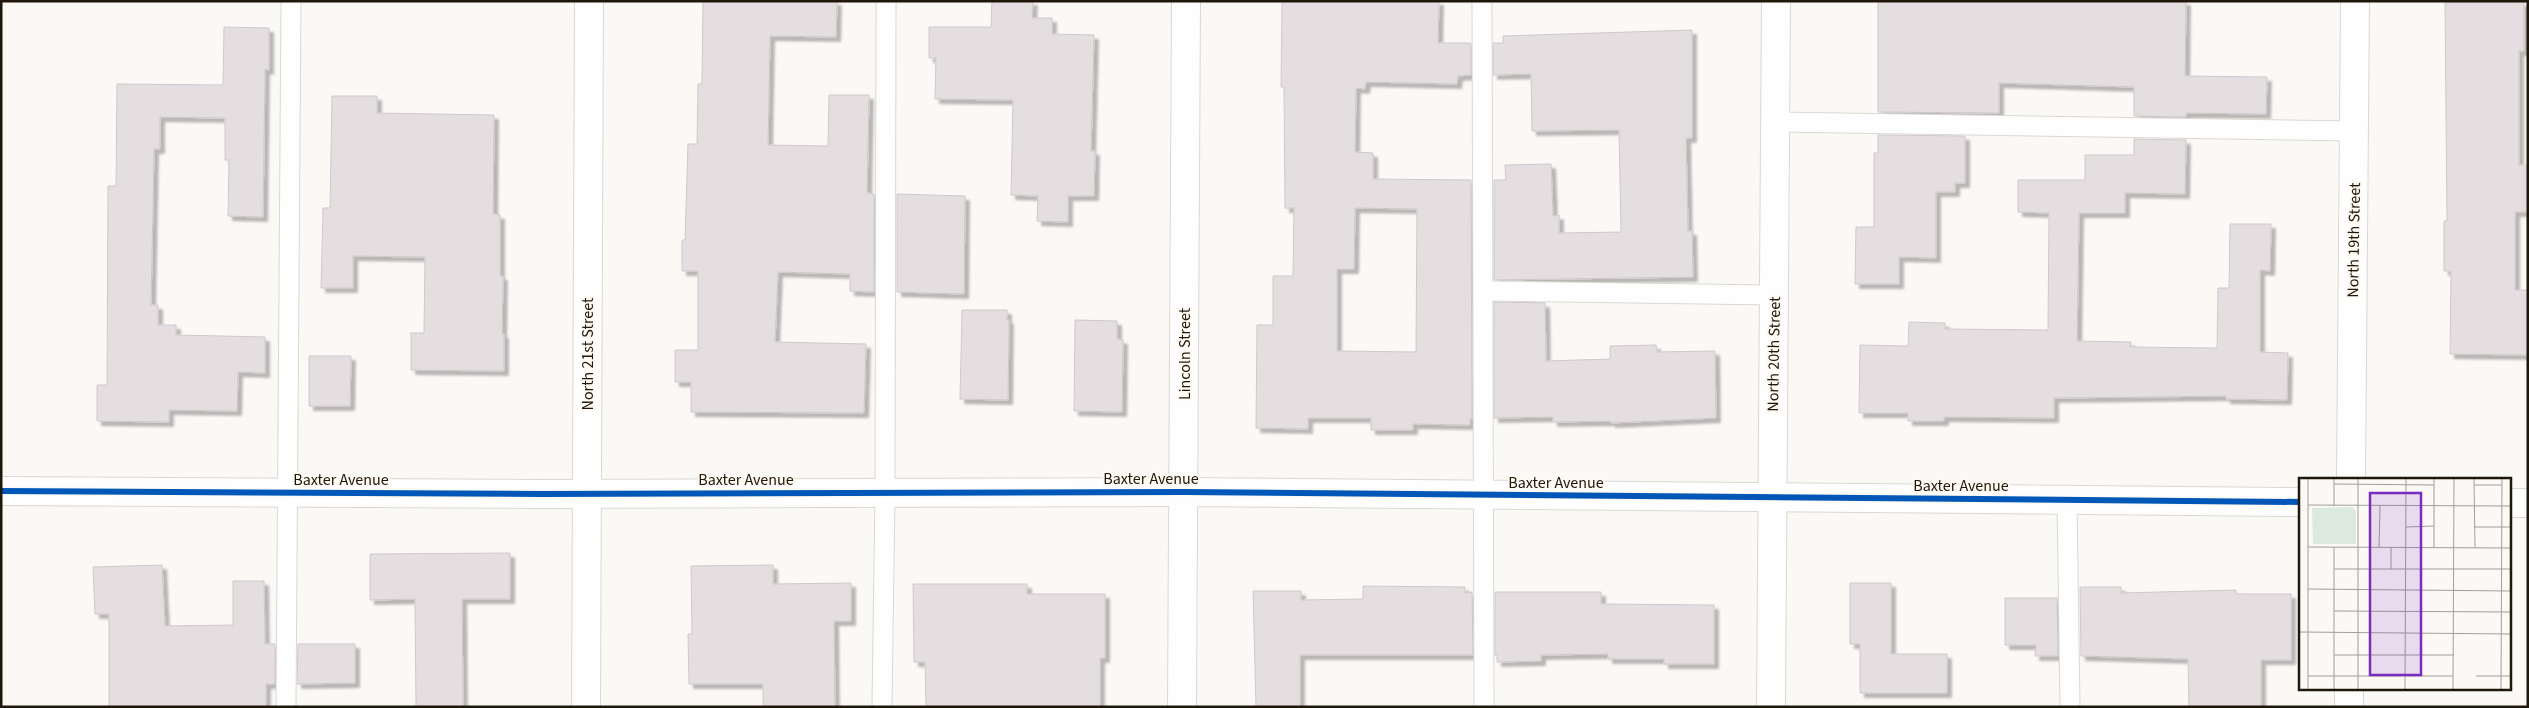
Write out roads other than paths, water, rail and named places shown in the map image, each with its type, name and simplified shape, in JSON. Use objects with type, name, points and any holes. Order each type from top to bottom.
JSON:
[{"type":"street","name":"North 21st Street","points":[[586,707],[590,1]]},
{"type":"street","name":"Lincoln Street","points":[[1182,707],[1186,1]]},
{"type":"street","name":"North 20th Street","points":[[1771,707],[1776,1]]},
{"type":"street","name":"North 19th Street","points":[[2351,478],[2355,1]]},
{"type":"street","name":"Baxter Avenue","points":[[1,492],[586,494],[1184,492],[2299,502]]},
{"type":"street","points":[[2512,503],[2528,503]]},
{"type":"street","points":[[2349,690],[2349,707]]},
{"type":"lane","points":[[286,707],[291,1]]},
{"type":"lane","points":[[882,707],[885,493],[886,1]]},
{"type":"lane","points":[[1482,1],[1484,707]]},
{"type":"lane","points":[[1775,122],[2354,131]]},
{"type":"lane","points":[[1484,291],[1773,294]]},
{"type":"lane","points":[[2067,500],[2070,707]]}]
